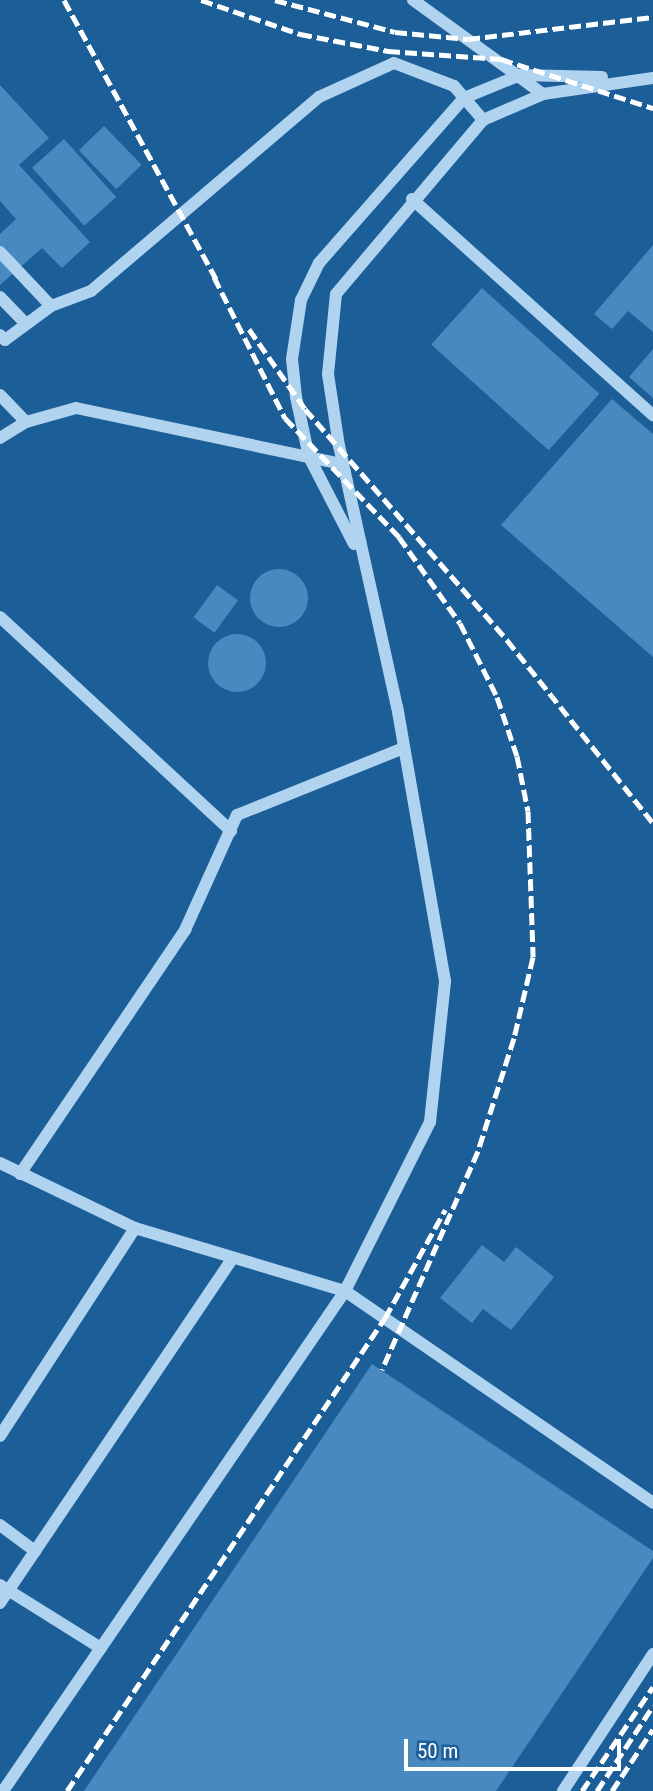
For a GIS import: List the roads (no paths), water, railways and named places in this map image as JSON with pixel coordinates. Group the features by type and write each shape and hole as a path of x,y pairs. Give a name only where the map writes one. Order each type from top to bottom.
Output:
{"lane":[{"path":"413,0 543,94"},
{"path":"0,335 5,340 51,306 91,291 320,97 394,63 454,86 483,120"},
{"path":"363,560 309,457 292,359 301,300 320,263 464,98 520,75 650,78"},
{"path":"3,1791 345,1291 430,1122 441,1053 445,981 404,748 342,464 328,374 335,294 412,199 483,120 543,94 650,78"},
{"path":"412,199 653,415"},
{"path":"0,252 51,306"},
{"path":"0,297 25,323"},
{"path":"0,395 26,422"},
{"path":"1,436 26,422 76,408 342,464"},
{"path":"0,617 231,831"},
{"path":"20,1174 185,930 237,815 404,748"},
{"path":"0,1163 135,1228 345,1291 653,1503"},
{"path":"0,1436 135,1228"},
{"path":"0,1603 5,1587 35,1551 233,1258"},
{"path":"0,1525 35,1551"},
{"path":"5,1587 101,1648"},
{"path":"563,1791 653,1654"}],"railway":[{"path":"64,0 218,283"},
{"path":"201,0 300,34 388,51 501,59 653,108"},
{"path":"275,0 395,32 468,39 653,17"},
{"path":"214,277 285,418 399,537 460,623 497,697 517,756 528,811 533,957 514,1038 478,1151 382,1370"},
{"path":"249,329 305,409 507,640 653,823"},
{"path":"67,1791 385,1318 445,1210"},
{"path":"582,1791 653,1687"},
{"path":"597,1791 653,1706"},
{"path":"612,1791 653,1729"}]}
